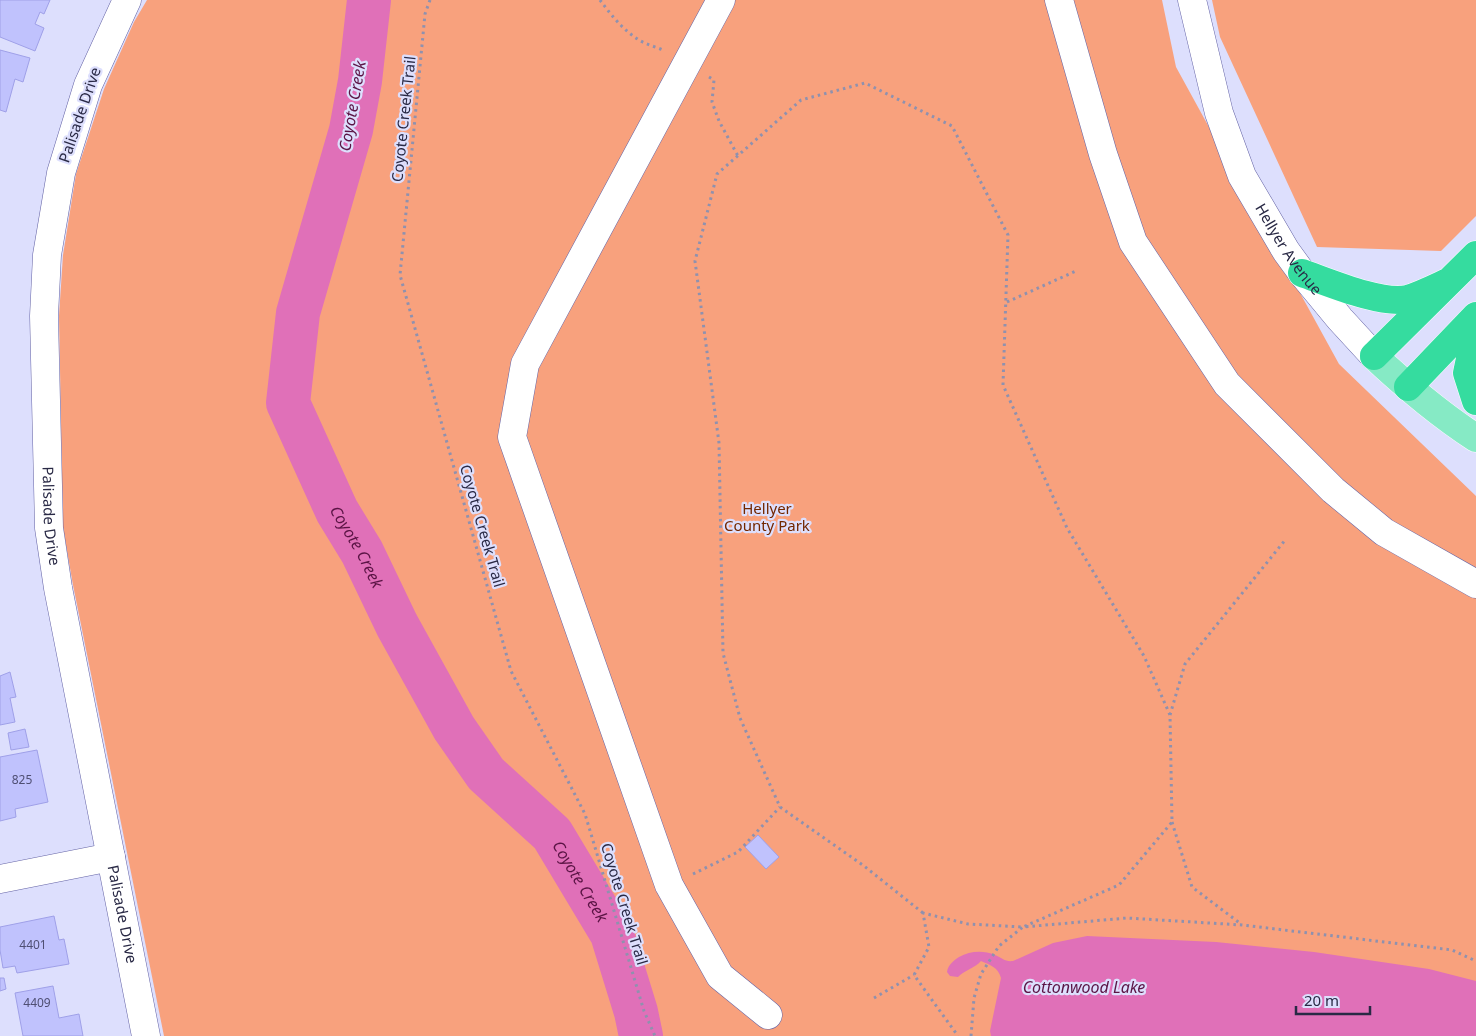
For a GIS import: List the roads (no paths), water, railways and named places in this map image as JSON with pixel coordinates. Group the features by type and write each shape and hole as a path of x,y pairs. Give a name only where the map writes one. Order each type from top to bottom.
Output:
{"highway":[{"path":"1374,356 1476,255"},
{"path":"1302,273 1353,292 1383,298 1407,299 1448,282"},
{"path":"1408,387 1476,316"},
{"path":"1476,330 1467,373 1476,401"}],"main road":[{"name":"Hellyer Avenue","path":"1374,356 1408,387 1452,422 1476,438"}],"street":[{"name":"Palisade Drive","path":"127,0 122,7 88,85 61,172 47,255 44,316 49,528 58,588 146,1036"},
{"path":"721,0 525,364 512,437 669,885 720,976 768,1015"},
{"path":"1059,0 1103,154 1133,242 1227,384 1333,490 1384,532 1476,584"},
{"name":"Hellyer Avenue","path":"1192,0 1219,113 1242,176 1286,251 1302,273 1374,356"},
{"path":"0,879 111,857"}],"water":[{"name":"Cottonwood Lake","path":"1087,936 1216,942 1314,952 1429,969 1476,981 1476,1036 991,1036 990,1031 1001,978 998,971 981,961 958,977 950,976 947,972 948,967 953,962 968,953 986,952 1013,961 1053,943"}],"waterway":[{"name":"Coyote Creek","path":"369,0 360,81 351,130 298,313 288,403 337,511 362,552 397,625 454,728 486,774 552,834 612,934 636,1012 641,1036"}],"park label":[{"name":"Hellyer County Park","path":"767,518"}]}
